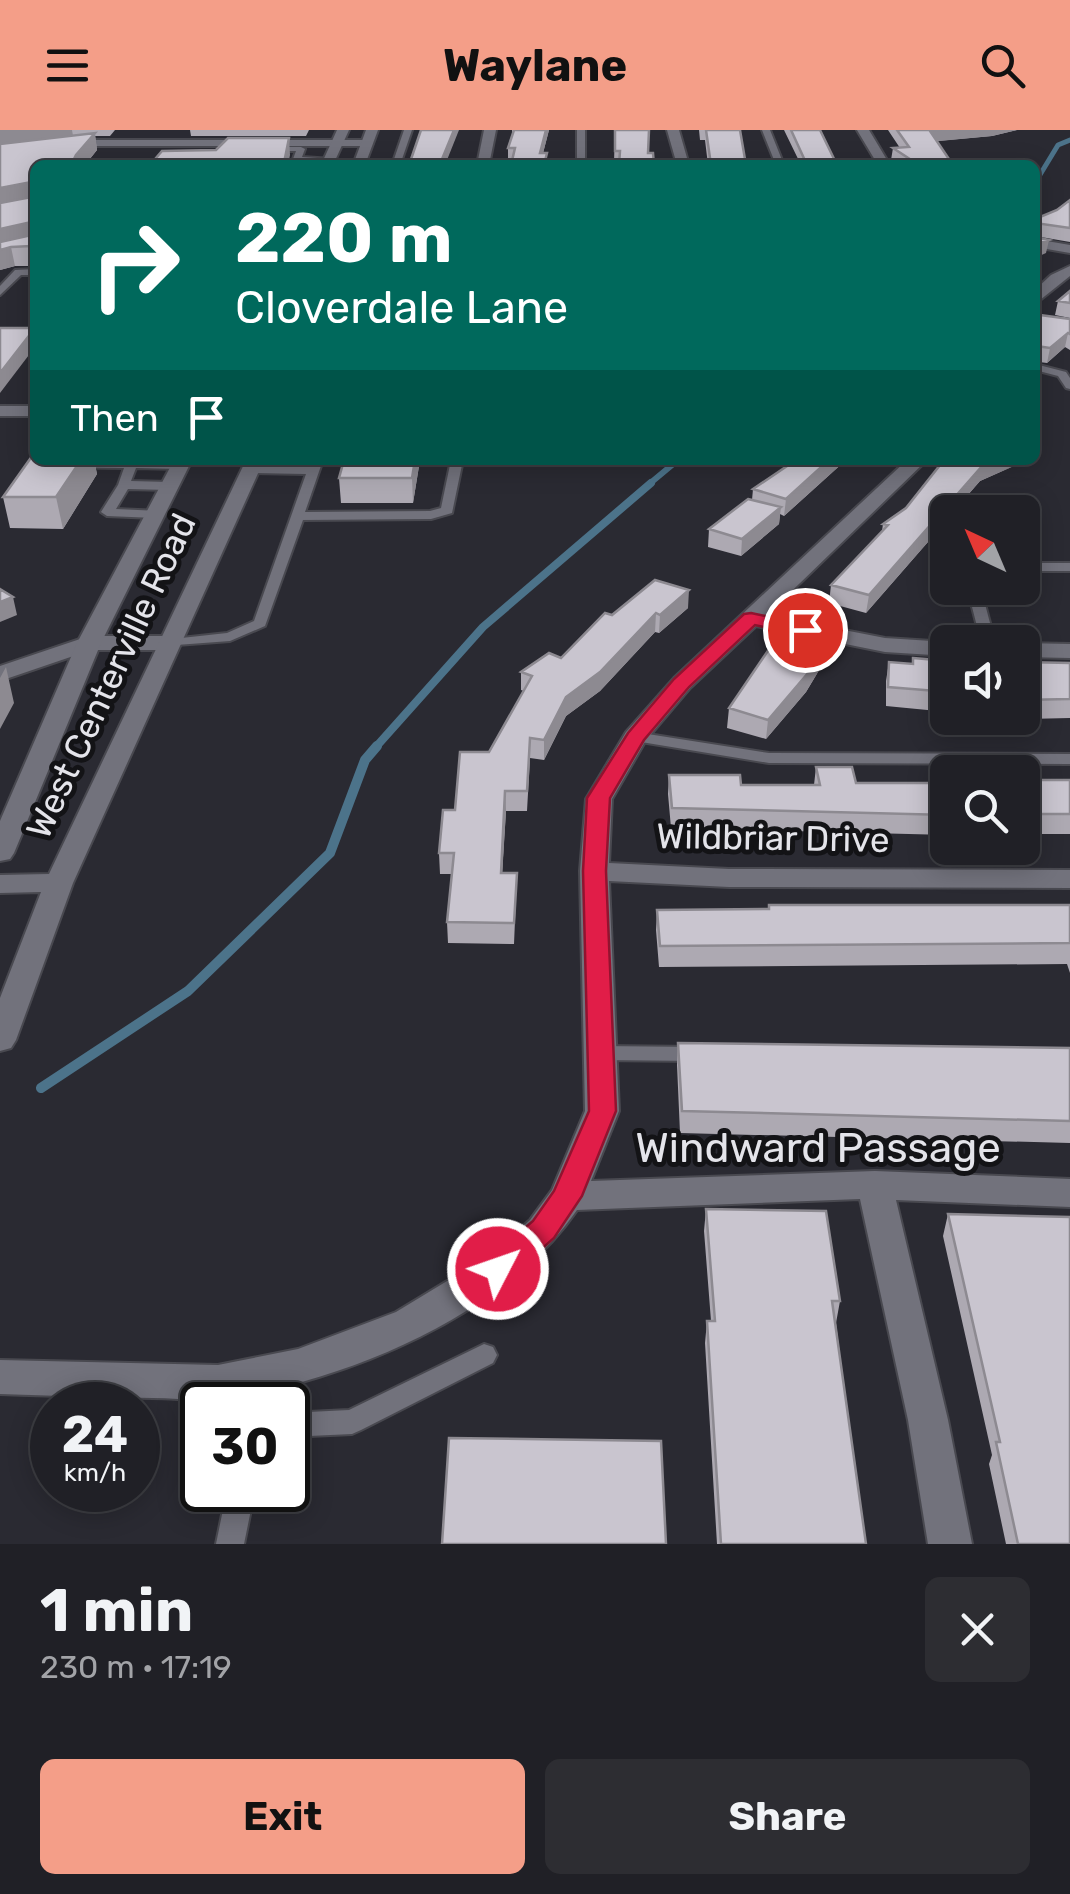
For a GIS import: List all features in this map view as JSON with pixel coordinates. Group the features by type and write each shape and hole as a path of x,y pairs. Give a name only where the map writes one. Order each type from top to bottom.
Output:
{"street":[{"path":"134,156 155,130"},
{"path":"484,160 490,130"},
{"path":"673,130 682,160"},
{"path":"863,130 881,160"},
{"path":"329,160 340,136"},
{"path":"0,153 73,143 134,156 370,136 361,160"},
{"path":"1040,245 1070,249"},
{"path":"1040,294 1070,270"},
{"path":"0,411 30,411"},
{"name":"West Centerville Road","path":"0,853 89,643 180,465"},
{"name":"West Centerville Road","path":"0,1040 59,883 253,465"},
{"path":"273,1382 410,1324 498,1269 543,1230 567,1196 602,1111 594,871 598,798 635,737 682,683 913,465"},
{"path":"751,618 885,645 930,647"},
{"path":"0,674 89,643 168,642"},
{"path":"1040,651 1070,652"},
{"name":"Wildbriar Drive","path":"594,871 730,878 1070,879"},
{"path":"0,884 59,883"},
{"path":"875,1185 928,1420 950,1544"},
{"name":"Windward Passage","path":"567,1196 875,1185 1070,1193"},
{"path":"0,1376 218,1382"}],"lane":[{"path":"398,160 408,130"},
{"path":"580,160 581,130"},
{"path":"766,130 778,160"},
{"path":"227,146 300,149 297,159 307,160"},
{"path":"134,156 166,160"},
{"path":"0,292 18,272 30,272"},
{"path":"1040,367 1062,374 1070,386"},
{"path":"132,465 108,512 156,514"},
{"path":"168,642 230,638 260,623 315,465 253,465"},
{"path":"297,516 431,515 447,510 456,465"},
{"path":"124,485 169,486"},
{"path":"1040,567 1070,567"},
{"path":"635,737 769,758 1070,760"},
{"path":"598,1053 716,1054"},
{"path":"310,1424 352,1422 484,1355"},
{"path":"230,1544 237,1512"}],"building":[{"path":"421,130 454,130 442,160 411,160"},
{"path":"514,130 546,130 540,153 547,153 545,160 512,160 515,148 508,148"},
{"path":"615,130 649,130 648,153 653,153 654,160 619,160 620,151 615,151"},
{"path":"706,130 740,130 745,160 710,160"},
{"path":"791,130 820,130 835,160 805,160"},
{"path":"897,130 941,130 930,131 950,160 911,160 893,148 909,147"},
{"path":"95,133 74,160 30,160 30,182 0,188 0,144"},
{"path":"228,138 289,138 284,160 154,160 162,151 216,150"},
{"path":"30,197 30,222 0,229 0,203"},
{"path":"1070,200 1070,228 1040,224 1040,217"},
{"path":"30,235 30,246 0,250 0,242"},
{"path":"1070,291 1070,303 1058,301"},
{"path":"1040,315 1070,319 1070,334 1050,348 1040,347"},
{"path":"0,328 30,328 30,334 0,373"},
{"path":"30,459 30,465 78,465 56,497 3,497"},
{"path":"343,465 414,465 412,478 339,478"},
{"path":"789,465 823,465 786,499 753,489"},
{"path":"940,465 983,465 957,495 930,495 930,525 869,595 831,585 888,525 883,524 906,508"},
{"path":"748,499 781,507 742,539 709,529"},
{"path":"655,580 689,590 660,615 656,613 600,672 566,697 544,740 530,738 527,791 505,791 501,873 517,873 514,923 447,922 454,853 439,853 443,810 455,810 460,752 489,752 532,676 521,672 549,653 561,658 605,613 612,615"},
{"path":"0,589 13,597 0,602"},
{"path":"780,633 826,643 808,673 768,720 729,708"},
{"path":"913,658 930,659 930,690 888,687 889,662 913,664"},
{"path":"1040,662 1070,663 1070,699 1040,700"},
{"path":"816,767 852,767 856,783 930,783 930,815 672,808 669,775 740,775 741,785 820,785"},
{"path":"1040,780 1070,780 1070,814 1040,814"},
{"path":"769,905 1070,905 1070,943 660,946 657,910 769,909"},
{"path":"678,1043 1070,1048 1070,1121 682,1111"},
{"path":"706,1209 826,1211 840,1301 832,1301 866,1544 721,1544 707,1321 715,1321"},
{"path":"948,1214 1070,1217 1070,1544 1018,1544 996,1442 1000,1442"},
{"path":"449,1438 661,1441 666,1544 442,1544"}],"waterway":[{"path":"1040,175 1058,145 1070,140"},
{"path":"648,485 672,465"},
{"path":"375,748 483,627 651,483"},
{"path":"41,1088 188,991 330,853 365,760 377,746"}],"route":[{"path":"498,1269 543,1230 567,1196 602,1111 594,871 598,798 635,737 682,683 751,618 805,630"}]}
